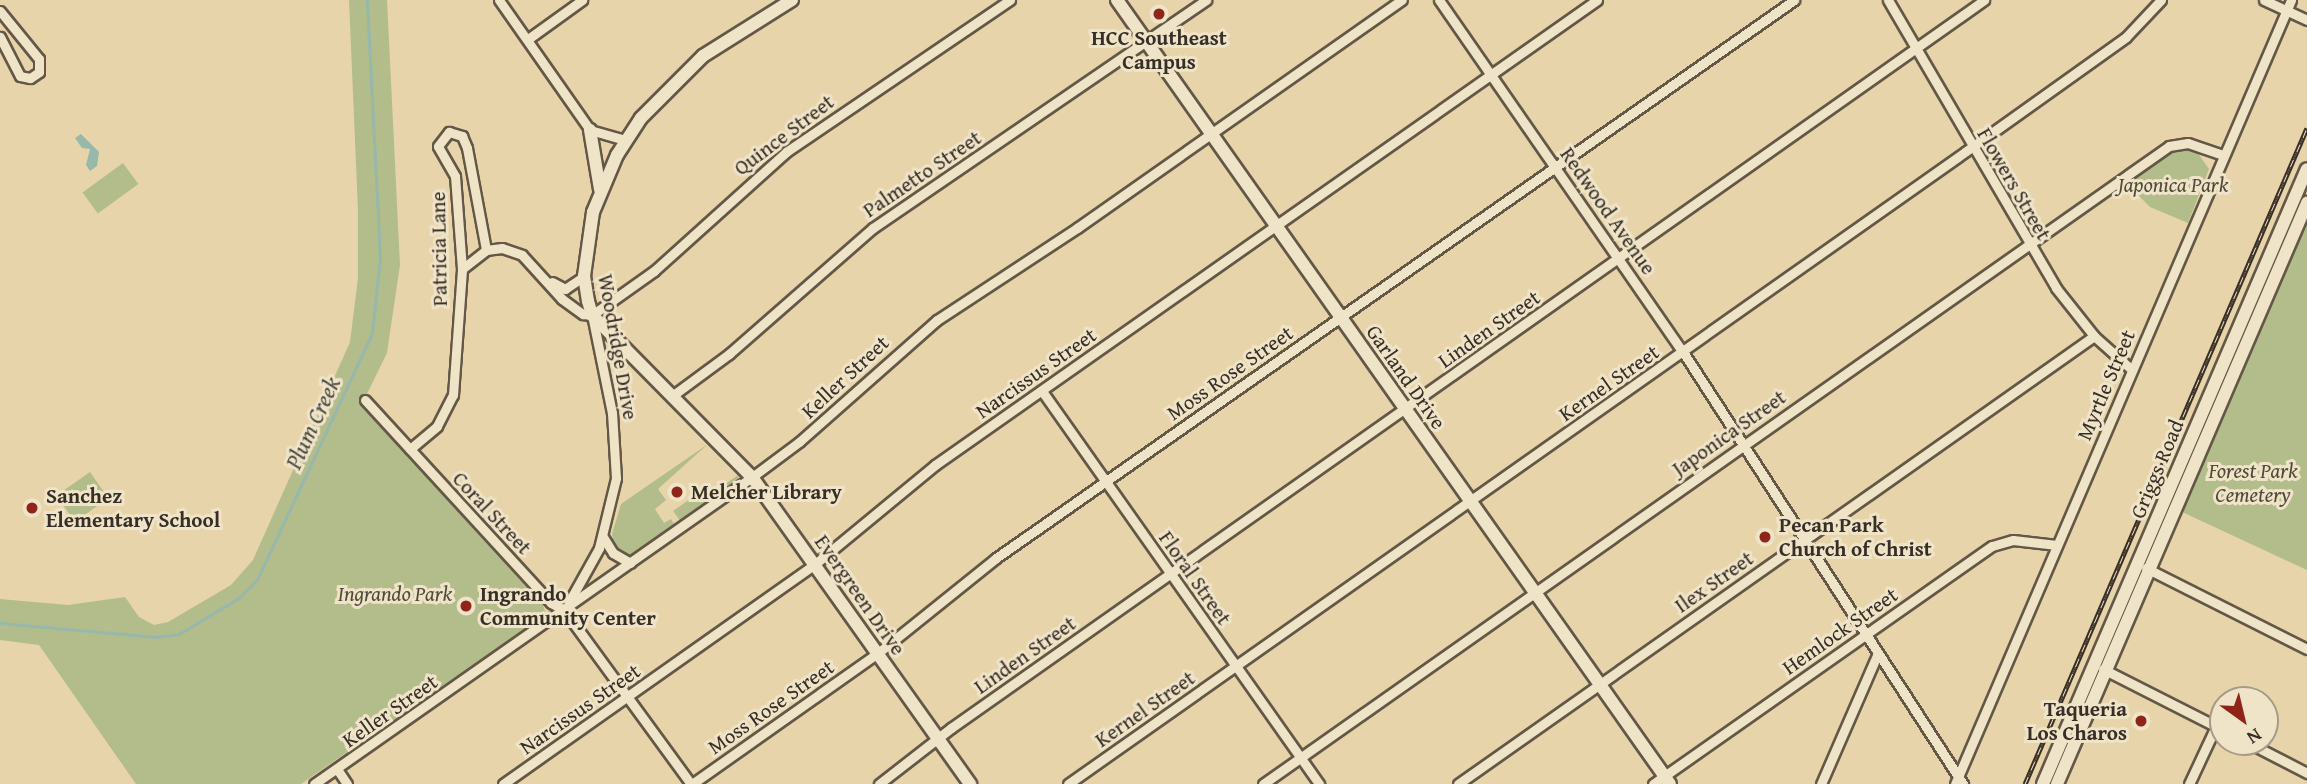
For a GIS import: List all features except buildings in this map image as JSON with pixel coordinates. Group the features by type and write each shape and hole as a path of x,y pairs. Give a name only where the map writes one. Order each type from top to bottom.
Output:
{"main road":[{"name":"Woodridge Drive","path":"592,315 583,276 600,189 626,140 680,74 792,0"},
{"name":"Garland Drive","path":"1117,0 1535,592 1663,782"},
{"path":"590,130 600,189"},
{"name":"Griggs Road","path":"2043,784 2063,754 2100,668 2211,408 2307,169"},
{"name":"Griggs Road","path":"2211,408 2307,203"},
{"name":"Evergreen Drive","path":"592,315 752,477 970,784"},
{"name":"Griggs Road","path":"2057,784 2063,754"}],"street":[{"path":"499,0 590,130 626,140"},
{"path":"528,39 582,0"},
{"name":"Quince Street","path":"592,315 654,271 786,152 1010,0"},
{"name":"Palmetto Street","path":"672,397 729,354 873,228 1206,0"},
{"name":"Keller Street","path":"314,784 799,442 937,320 1211,135 1402,0"},
{"name":"Redwood Avenue","path":"1439,0 1683,352 1741,446 1804,540"},
{"name":"Narcissus Street","path":"503,784 815,564 935,465 1597,0"},
{"name":"Moss Rose Street","path":"692,784 878,653 996,558 1794,0"},
{"name":"Flowers Street","path":"1888,0 2029,245 2094,336 2132,369"},
{"name":"Linden Street","path":"879,784 1171,574 1984,0"},
{"name":"Kernel Street","path":"1068,784 2126,37 2161,0"},
{"path":"2264,0 2307,20"},
{"name":"Myrtle Street","path":"1958,782 2291,0"},
{"path":"0,11 39,59 40,72 30,78 20,76 0,37"},
{"name":"Patricia Lane","path":"410,449 437,425 453,395 462,269 455,176 438,146 449,132 462,136 467,148 486,250"},
{"name":"Japonica Street","path":"1263,784 2169,146 2188,143 2223,155"},
{"path":"462,269 486,250 502,248 522,255 550,281 562,299 592,315"},
{"path":"550,281 565,289 583,276"},
{"name":"Woodridge Drive","path":"564,610 583,581 611,513 616,444 592,315"},
{"name":"Ilex Street","path":"1458,784 2094,336"},
{"name":"Floral Street","path":"1042,391 1319,784"},
{"name":"Coral Street","path":"365,400 551,603 564,610 692,784"},
{"path":"603,537 613,554 630,563"},
{"path":"1804,540 1958,782"},
{"name":"Hemlock Street","path":"1663,782 1866,634 2001,542 2057,545"},
{"path":"2143,567 2307,649"},
{"path":"1821,784 1878,653"},
{"path":"2100,668 2209,723"},
{"path":"2189,784 2209,747"},
{"path":"2274,756 2307,773"},
{"path":"337,769 347,784"}],"green space":[{"name":"Ingrando Park","path":"349,0 387,0 400,265 387,353 361,406 543,605 546,614 301,784 136,784 39,645 0,640 0,599 68,605 125,597 139,617 154,625 168,622 231,585 253,560 350,342 358,278 358,211"},
{"name":"Japonica Park","path":"2180,148 2197,152 2209,169 2188,223 2150,207 2126,183"},
{"path":"123,163 138,184 98,213 83,192"},
{"name":"Forest Park Cemetery","path":"2307,220 2307,570 2180,511"},
{"path":"708,444 658,489 666,500 655,509 664,523 671,519 675,526 629,557 615,550 612,534 621,504"},
{"path":"90,472 108,498 75,522 56,496"},
{"path":"738,475 739,481 681,522 673,511 696,495 700,502"}],"shaded area":[{"path":"81,134 99,152 97,166 90,171 86,165 90,149 82,148 75,138"}],"waterway":[{"name":"Plum Creek","path":"0,623 156,637 179,634 239,598 257,580 372,333 380,258 367,0"}],"railway":[{"path":"2025,784 2307,128"}],"place":[{"name":"HCC Southeast Campus","path":"1159,14"},
{"name":"Melcher Library","path":"677,492"},
{"name":"Sanchez Elementary School","path":"32,508"},
{"name":"Pecan Park Church of Christ","path":"1765,537"},
{"name":"Ingrando Community Center","path":"466,606"},
{"name":"Taqueria Los Charos","path":"2141,721"}]}
